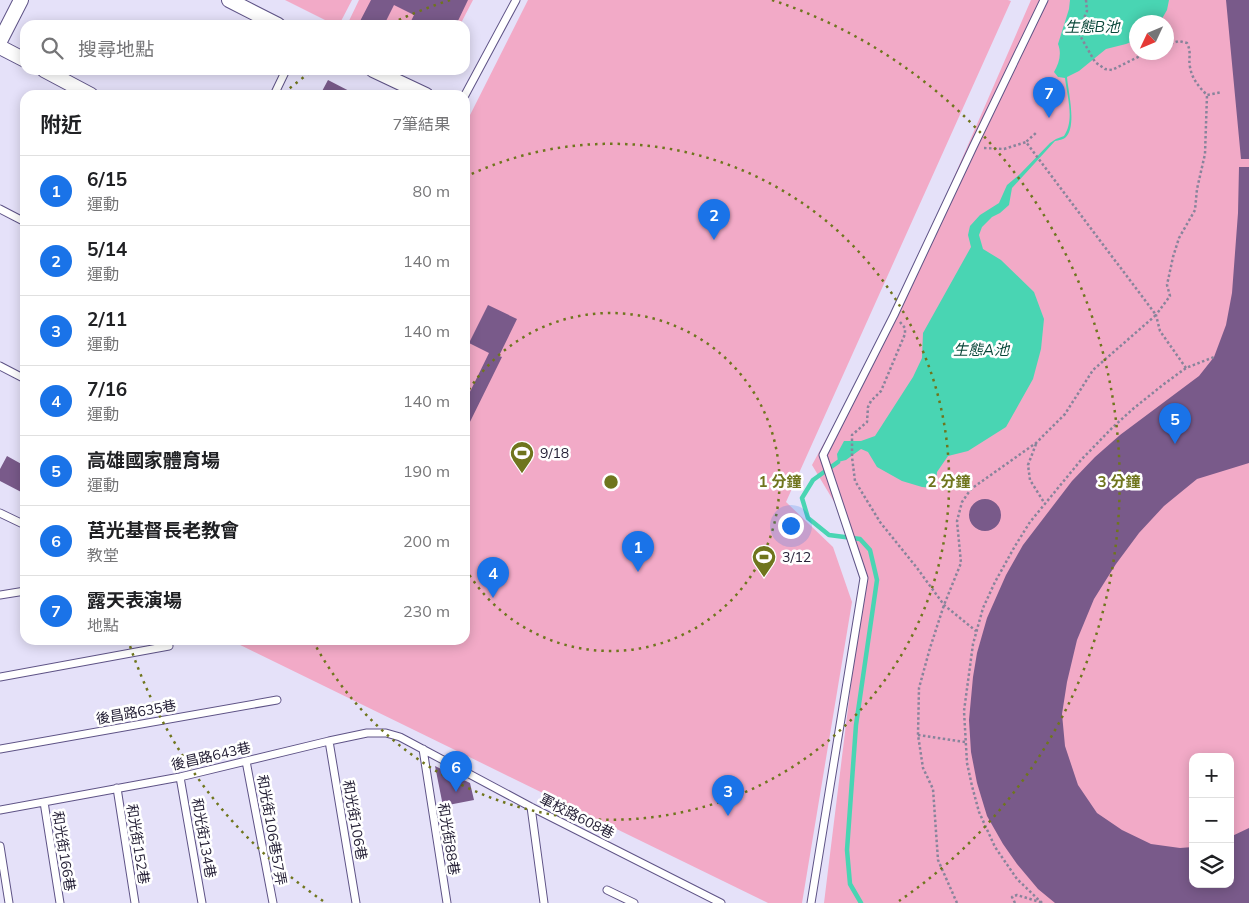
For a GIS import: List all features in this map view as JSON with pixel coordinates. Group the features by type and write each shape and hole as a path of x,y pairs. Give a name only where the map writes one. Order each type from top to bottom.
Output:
{"street":[{"path":"0,41 21,0"},
{"path":"229,0 268,20"},
{"path":"0,47 20,57"},
{"path":"53,75 82,90"},
{"path":"383,75 415,90"}],"lane":[{"path":"468,90 516,0"},
{"path":"811,903 864,578 823,454 894,315 1044,0"},
{"path":"276,90 284,75"},
{"path":"0,209 20,219"},
{"path":"0,366 20,376"},
{"path":"0,513 20,523"},
{"path":"0,595 20,592"},
{"path":"0,677 169,646"},
{"name":"後昌路635巷","path":"0,749 277,700"},
{"name":"後昌路643巷","path":"0,810 180,776 367,733 386,733 400,737 423,749"},
{"name":"和光街106巷","path":"329,741 356,903"},
{"name":"軍校路608巷","path":"423,749 530,807 721,903"},
{"name":"和光街88巷","path":"423,749 446,903"},
{"name":"和光街106巷57弄","path":"246,761 273,903"},
{"name":"和光街134巷","path":"180,776 202,903"},
{"name":"和光街152巷","path":"117,788 135,903"},
{"name":"和光街166巷","path":"44,802 60,903"},
{"path":"530,807 544,903"},
{"path":"0,846 10,903"},
{"path":"608,890 634,903"}],"path":[{"path":"1086,0 1087,11 1078,32 1096,62 1105,69 1112,70 1132,60"},
{"path":"957,903 938,860 933,789 923,768 918,735 919,688 944,605 960,563 957,521 962,502 971,489 1036,443 1065,414 1093,370 1156,314 1170,296 1167,285 1173,257 1180,238 1195,210 1196,189 1205,154 1207,95 1196,84 1190,68 1190,50 1187,43 1179,41 1174,43"},
{"path":"1207,95 1222,92"},
{"path":"973,147 1004,149 1026,142 1037,132"},
{"path":"1026,142 1156,314 1160,331 1186,368"},
{"path":"894,315 905,328 906,334 881,391 868,407 867,422 852,435 854,480 880,522 944,605 977,631"},
{"path":"1042,903 1017,879 995,847 979,812 965,742 964,711 972,644 995,582 1015,546 1030,522 1075,468 1113,427 1134,408 1186,368 1214,357"},
{"path":"1036,443 1028,465 1030,480 1045,504"},
{"path":"918,735 965,742"},
{"path":"1015,903 1012,897 1017,895 1042,903"}],"shaded area":[{"path":"285,0 352,0 342,20 325,20"},
{"path":"359,0 473,0 463,20 349,20"},
{"path":"528,0 1011,1 786,502 833,547 852,602 802,903 768,903 240,645 470,645 470,115"},
{"path":"1031,0 1249,0 1249,903 824,903 864,578 842,515 812,465 894,315"}],"water":[{"name":"生態A池","path":"1070,0 1169,0 1164,15 1129,15 1129,43 1106,49 1079,71 1067,77 1071,117 1069,132 1065,138 1055,141 1012,188 1009,205 982,227 979,235 983,249 1001,260 1034,292 1044,319 1041,349 1033,379 1006,427 968,451 948,456 937,472 936,484 933,488 902,481 877,467 868,452 861,449 846,460 838,462 837,454 844,441 861,441 875,436 913,377 922,358 923,333 971,247 968,235 970,226 980,215 999,203 1007,185 1050,143 1064,136 1070,115 1065,78 1058,77 1054,72 1060,51 1058,44"}],"building":[{"path":"371,0 468,0 458,20 412,20 414,15 394,5 386,20 361,20"},
{"path":"1226,0 1249,0 1249,159 1241,159"},
{"path":"328,80 347,90 323,90"},
{"path":"1239,167 1249,167 1249,463 1197,479 1164,506 1139,533 1116,564 1094,599 1077,640 1062,714 1065,746 1078,785 1097,813 1122,830 1151,844 1189,847 1189,888 1234,888 1234,835 1249,828 1249,903 1055,903 1038,889 1017,864 987,816 977,783 971,752 969,720 977,653 987,618 1006,575 1023,545 1072,481 1120,435 1199,376 1214,357 1226,325 1232,293 1238,213"},
{"path":"488,305 517,319 499,356 502,357 470,422 470,392 489,353 470,344"},
{"path":"7,456 20,463 20,491 0,481 0,469"},
{"path":"985,499 997,503 1001,515 997,527 985,531 973,527 969,515 973,503"},
{"path":"435,766 470,783 474,800 443,806"}],"waterway":[{"path":"838,462 813,480 802,498 808,518 829,535 860,539 870,550 877,580 856,725 847,850 850,884 861,903"}],"place":[{"name":"露天表演場","path":"1049,118"},
{"name":"5/14","path":"714,240"},
{"name":"高雄國家體育場","path":"1175,444"},
{"name":"9/18","path":"522,474"},
{"name":"6/15","path":"638,572"},
{"name":"3/12","path":"764,578"},
{"name":"7/16","path":"493,598"},
{"name":"莒光基督長老教會","path":"456,792"},
{"name":"2/11","path":"728,816"}],"water label":[{"name":"生態B池","path":"1092,26"}]}
